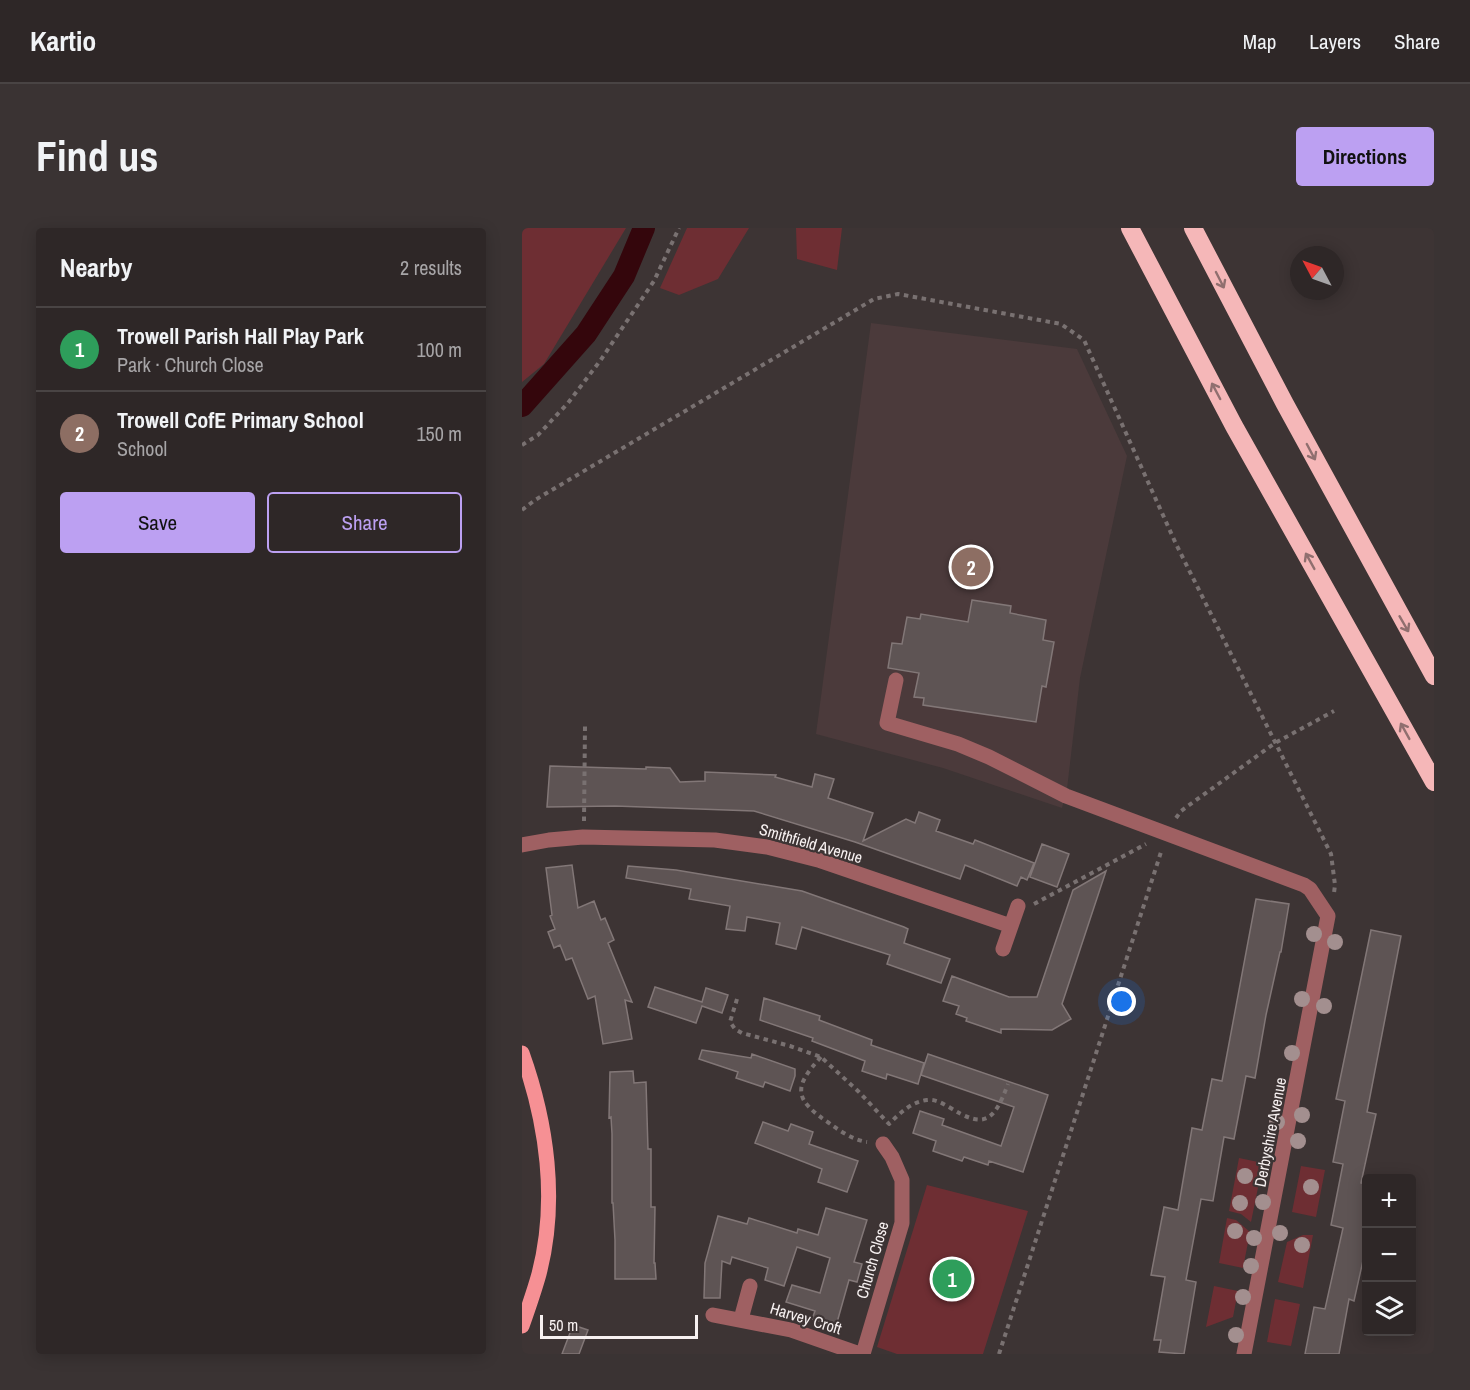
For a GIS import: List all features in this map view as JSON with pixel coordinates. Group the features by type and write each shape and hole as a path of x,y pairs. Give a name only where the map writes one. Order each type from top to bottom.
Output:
{"highway":[{"path":"1130,228 1234,426 1434,782"},
{"path":"1193,228 1290,415 1434,676"}],"main road":[{"path":"522,1053 542,1117 548,1193 544,1246 539,1272 522,1326"}],"street":[{"path":"896,680 887,723 958,744 1066,796 1304,885 1310,889 1328,916"},
{"name":"Smithfield Avenue","path":"522,845 583,837 715,840 767,847 818,860 1011,926"},
{"path":"1002,949 1018,906"},
{"name":"Derbyshire Avenue","path":"1244,1354 1328,916"},
{"name":"Church Close","path":"861,1354 902,1223 902,1180 892,1157 883,1144"},
{"path":"741,1319 750,1286"},
{"name":"Harvey Croft","path":"713,1315 791,1330 861,1354"}],"path":[{"path":"522,445 538,435 568,404 600,361 654,281 679,228"},
{"path":"522,510 555,488 874,299 898,294 1060,324 1084,340 1176,544 1331,854 1335,885 1333,907 1328,916"},
{"path":"1018,906 1028,907 1150,842 1163,832 1181,811 1275,743 1334,711"},
{"path":"583,837 585,726"},
{"path":"999,1354 1163,832"},
{"path":"736,999 730,1022 735,1029 821,1057 889,1124 912,1104 929,1100 940,1102 974,1120 982,1121 991,1116 999,1107 1008,1084"},
{"path":"821,1057 805,1075 802,1084 803,1100 814,1113 843,1133 863,1142 883,1144"}],"shaded area":[{"path":"522,228 626,228 544,364 522,382"},
{"path":"687,228 749,228 718,279 679,295 660,288"},
{"path":"796,228 842,228 837,270 797,259"},
{"path":"871,323 1077,349 1127,456 1080,678 1067,789 1062,808 943,768 816,734"},
{"path":"1239,1158 1263,1163 1251,1222 1241,1214 1229,1211"},
{"path":"1301,1166 1325,1170 1316,1217 1292,1212"},
{"path":"927,1185 1028,1211 983,1354 897,1354 877,1347"},
{"path":"1227,1218 1236,1220 1250,1232 1243,1268 1219,1263"},
{"path":"1303,1235 1313,1235 1303,1288 1278,1282 1287,1242"},
{"path":"1214,1286 1238,1291 1233,1317 1206,1327"},
{"path":"1275,1299 1300,1304 1291,1346 1267,1342"}],"building":[{"path":"972,600 1011,606 1010,613 1046,620 1043,640 1054,642 1046,687 1042,686 1036,722 923,705 924,698 914,697 919,673 888,668 892,643 902,644 907,617 920,619 921,614 968,622"},
{"path":"550,766 670,768 680,782 705,781 705,772 776,775 775,777 812,787 815,774 834,779 828,798 873,813 863,841 906,819 915,823 919,812 940,820 936,831 973,844 975,840 1034,863 1027,880 1021,877 1017,886 965,865 960,879 855,842 754,811 615,806 547,807"},
{"path":"1042,844 1069,854 1057,887 1030,877"},
{"path":"572,865 578,908 594,901 601,920 605,918 614,940 608,943 632,1002 625,1000 632,1039 603,1044 595,996 588,999 572,958 566,960 560,945 554,948 548,932 555,929 550,916 552,915 546,868"},
{"path":"628,866 676,870 802,891 904,927 908,929 904,943 950,959 941,983 887,964 890,955 802,927 796,949 776,944 780,923 747,917 745,931 726,929 730,906 689,899 691,889 626,878"},
{"path":"1106,871 1062,1004 1071,1019 1052,1030 1001,1029 1001,1033 966,1021 967,1018 956,1014 959,1006 943,1001 952,976 1009,997 1037,997 1073,890"},
{"path":"1256,899 1289,904 1255,1078 1246,1076 1234,1139 1224,1137 1213,1201 1201,1199 1186,1280 1196,1282 1184,1354 1159,1352 1161,1340 1154,1340 1165,1277 1151,1275 1164,1207 1178,1210 1192,1128 1202,1130 1212,1079 1222,1081"},
{"path":"1371,930 1401,936 1367,1112 1376,1114 1362,1174 1362,1265 1354,1301 1349,1299 1339,1354 1305,1354 1314,1307 1325,1309 1343,1228 1331,1225 1343,1164 1333,1162 1345,1101 1336,1099"},
{"path":"655,987 702,1002 706,988 728,995 722,1013 702,1006 696,1023 648,1007"},
{"path":"764,998 820,1016 819,1020 872,1040 871,1045 924,1063 918,1084 887,1074 886,1079 862,1071 865,1061 812,1041 813,1038 760,1020"},
{"path":"702,1050 751,1058 752,1054 795,1069 790,1091 765,1082 763,1087 736,1078 738,1072 699,1059"},
{"path":"928,1054 1048,1095 1023,1172 989,1161 988,1165 964,1157 962,1161 933,1151 936,1141 913,1133 920,1111 944,1119 942,1125 1001,1146 1014,1107 921,1075"},
{"path":"633,1071 634,1083 646,1082 648,1149 651,1149 651,1207 655,1207 656,1279 615,1279 612,1134 611,1117 609,1118 610,1072"},
{"path":"763,1122 788,1131 791,1124 813,1132 809,1144 858,1161 847,1192 818,1182 822,1169 755,1143"},
{"path":"826,1208 867,1220 854,1262 862,1264 857,1282 849,1280 836,1326 812,1319 815,1311 786,1302 792,1285 820,1293 830,1258 797,1247 784,1286 765,1280 768,1268 732,1257 730,1264 722,1261 720,1298 704,1298 705,1263 718,1216 747,1224 749,1218 797,1233 798,1229 818,1235"},
{"path":"573,1325 588,1330 579,1354 562,1354"}],"waterway":[{"path":"522,406 586,334 624,276 644,228"}],"place":[{"name":"Trowell CofE Primary School","path":"971,567"},
{"name":"Trowell Parish Hall Play Park","path":"952,1279"}]}
